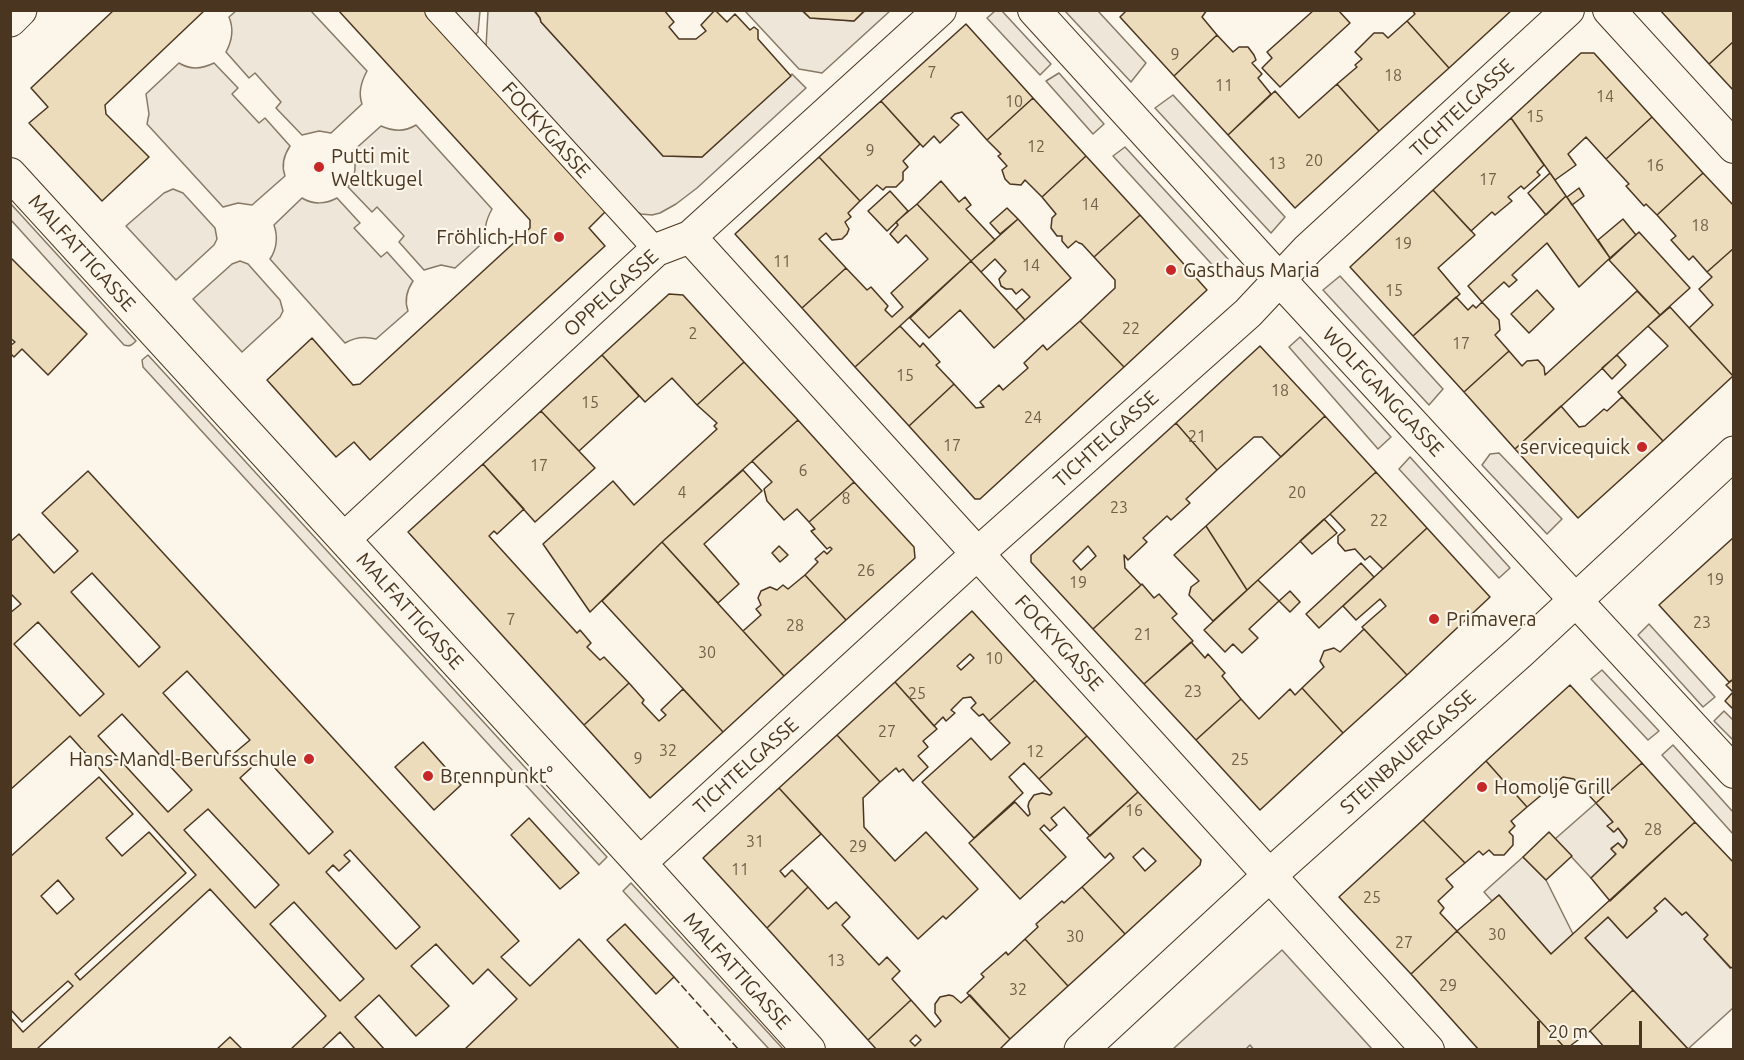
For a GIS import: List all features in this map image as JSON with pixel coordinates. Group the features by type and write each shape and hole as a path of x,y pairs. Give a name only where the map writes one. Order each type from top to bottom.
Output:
{"street":[{"path":"10,20 20,10"},
{"name":"FOCKYGASSE","path":"437,10 656,250"},
{"name":"OPPELGASSE","path":"344,538 656,250 690,237 940,10"},
{"name":"WOLFGANGGASSE","path":"1034,10 1734,772"},
{"name":"TICHTELGASSE","path":"640,863 977,554 1248,313 1308,249 1568,10"},
{"path":"1609,10 1734,147"},
{"name":"MALFATTIGASSE","path":"10,174 808,1050"},
{"name":"FOCKYGASSE","path":"690,237 1428,1050"},
{"name":"STEINBAUERGASSE","path":"1081,1050 1270,875 1521,651 1734,453"}],"shaded area":[{"path":"237,10 311,11 367,71 361,88 362,104 331,133 319,131 302,135 276,108 281,102 255,73 249,78 226,52 232,35 229,17"},
{"path":"452,11 480,11 478,32 475,35"},
{"path":"488,11 534,11 541,22 663,156 702,157 792,74 806,88 697,188 660,213 641,214 635,211 486,47"},
{"path":"745,11 802,11 810,18 854,21 865,11 890,11 822,73 799,69"},
{"path":"995,11 1002,11 1051,64 1040,75 987,18"},
{"path":"1065,11 1098,11 1146,63 1131,82"},
{"path":"179,63 196,68 214,63 238,88 232,94 259,123 265,118 290,146 284,160 285,176 252,205 238,203 223,207 147,124 149,114 146,94"},
{"path":"1059,73 1104,124 1093,134 1046,81"},
{"path":"1173,95 1285,217 1271,233 1155,108"},
{"path":"416,125 492,209 486,224 487,239 455,268 441,265 424,270 399,242 404,236 377,207 372,212 348,187 355,170 352,152 381,126 398,130"},
{"path":"1125,147 1228,259 1217,270 1113,156"},
{"path":"173,189 183,193 215,228 217,239 214,245 176,280 126,226 164,193"},
{"path":"302,198 320,203 337,198 360,223 354,228 381,257 387,252 413,281 407,295 408,311 376,339 360,338 345,343 270,259 276,242 274,225"},
{"path":"11,204 136,341 133,344 124,345 11,220"},
{"path":"240,261 248,264 280,300 283,311 280,317 242,352 193,299 232,264"},
{"path":"1340,276 1443,389 1429,405 1323,290"},
{"path":"1300,337 1391,437 1378,449 1289,347"},
{"path":"148,355 607,857 599,865 143,367 142,360"},
{"path":"1499,453 1562,519 1547,534 1482,465 1490,454"},
{"path":"1410,457 1510,568 1499,578 1399,469"},
{"path":"1649,624 1715,697 1703,707 1638,635"},
{"path":"1602,670 1659,731 1648,740 1591,679"},
{"path":"1724,711 1733,720 1733,740 1714,721"},
{"path":"1673,745 1733,812 1733,834 1662,755"},
{"path":"1596,803 1613,822 1608,826 1613,832 1618,828 1627,840 1623,848 1618,843 1611,848 1616,854 1591,878 1555,839"},
{"path":"1523,857 1546,880 1573,934 1551,954 1499,895 1492,901 1484,892"},
{"path":"631,883 783,1049 769,1049 623,891"},
{"path":"1665,898 1682,915 1686,912 1708,935 1704,939 1730,968 1733,966 1733,1008 1688,1049 1585,938 1608,917 1627,938 1657,911 1654,908"},
{"path":"1282,950 1372,1049 1254,1050 1250,1045 1246,1049 1173,1049"}],"building":[{"path":"114,10 205,10 105,105 106,114 149,157 102,201 29,123 48,107 31,88"},
{"name":"Fröhlich-Hof","path":"338,10 424,10 606,211 589,228 605,246 370,460 354,442 336,457 267,380 312,338 353,385 360,384 530,228 530,220"},
{"path":"534,10 664,10 674,22 669,27 679,39 696,39 706,31 701,25 715,10 727,22 735,14 750,30 754,27 758,30 758,39 791,76 702,157 663,156 541,22"},
{"path":"802,10 865,10 854,21 810,18"},
{"path":"1127,10 1207,10 1202,17 1217,35 1174,76 1120,17"},
{"path":"1314,10 1338,10 1350,23 1280,87 1262,68 1272,58 1267,52"},
{"path":"1412,10 1512,10 1449,68 1407,21 1415,14"},
{"path":"1660,10 1734,10 1734,41 1709,64"},
{"path":"1407,21 1449,68 1379,131 1337,84 1357,67 1355,65 1362,59 1355,52 1374,33 1383,33 1388,38"},
{"path":"966,24 1033,98 987,140 962,112 951,118 959,125 940,143 934,136 923,147 881,101"},
{"path":"1217,35 1233,52 1239,47 1248,47 1256,60 1252,63 1262,74 1258,78 1271,94 1228,135 1174,76"},
{"path":"1734,41 1734,91 1709,64"},
{"path":"1581,53 1594,53 1652,117 1606,159 1586,137 1568,154 1576,165 1555,180 1511,118"},
{"path":"1337,84 1379,131 1295,208 1228,135 1275,91 1299,118"},
{"path":"1033,98 1086,156 1042,197 1025,180 1021,185 1010,184 1005,179 1002,170 1007,166 998,156 1001,154 987,140"},
{"path":"881,101 920,144 903,161 908,167 903,172 903,180 896,187 886,187 883,190 877,185 860,201 819,157"},
{"path":"1652,117 1703,173 1657,215 1646,204 1644,206 1626,186 1629,184 1606,159"},
{"path":"1511,118 1544,165 1537,172 1540,175 1524,189 1521,186 1508,197 1512,201 1495,215 1492,212 1471,231 1433,190"},
{"path":"1086,156 1140,215 1094,257 1082,244 1076,241 1068,248 1062,241 1062,236 1057,236 1051,228 1052,218 1056,214 1042,197"},
{"path":"819,157 860,201 848,213 851,217 845,222 849,229 842,239 832,240 826,233 819,239 846,268 802,308 735,234"},
{"path":"1550,173 1566,196 1546,215 1528,193"},
{"path":"1703,173 1734,206 1734,248 1707,272 1693,256 1689,260 1671,240 1676,236 1657,215"},
{"path":"941,181 959,202 965,197 971,205 966,209 995,240 971,261 917,204"},
{"path":"1579,188 1584,196 1572,205 1567,197"},
{"path":"1433,190 1475,235 1438,268 1460,294 1413,336 1350,267"},
{"path":"890,191 908,211 887,231 868,211"},
{"path":"1566,196 1610,258 1579,287 1547,243 1512,275 1517,280 1509,287 1504,282 1482,302 1468,286"},
{"path":"917,204 971,261 855,367 802,308 846,268 867,290 871,287 888,306 885,310 892,317 903,307 891,293 928,259 906,235 898,243 890,234 898,225 896,222"},
{"path":"1007,208 1018,219 1000,234 990,223"},
{"path":"1140,215 1207,290 1124,367 1080,321 1115,288 1115,280 1094,257"},
{"path":"1018,219 1071,278 1025,320 1016,310 1030,297 1022,289 1016,294 1012,289 1001,286 999,279 1006,271 995,259 981,272 971,261"},
{"path":"1623,219 1636,235 1610,258 1598,240"},
{"path":"1639,232 1690,288 1660,315 1609,260"},
{"path":"1734,248 1733,376 1689,328 1713,305 1699,289 1712,277 1707,272"},
{"path":"10,257 87,334 48,375 22,349 14,357 10,353 10,346 15,342 10,338"},
{"path":"971,261 1025,320 994,348 960,310 929,338 910,318"},
{"path":"1537,290 1554,309 1529,333 1511,314"},
{"path":"1637,291 1660,315 1515,449 1464,392 1509,351 1522,366 1527,361 1538,360 1544,367 1545,375"},
{"path":"669,294 683,295 744,362 697,405 672,378 645,402 602,355"},
{"path":"1456,297 1468,310 1473,305 1476,308 1482,302 1499,320 1500,330 1495,335 1509,351 1464,392 1413,336"},
{"path":"1670,307 1733,376 1663,441 1618,392 1668,346 1648,326"},
{"path":"1080,321 1124,367 980,499 975,499 909,426 954,384 976,408 984,407 980,402 999,385 1003,390 1028,368 1024,363 1043,345 1047,350"},
{"path":"900,326 920,347 923,343 940,362 936,365 954,384 909,426 855,367"},
{"path":"1260,346 1325,416 1281,457 1262,437 1254,437 1217,470 1176,423"},
{"path":"602,355 639,396 579,451 541,411"},
{"path":"1617,355 1626,365 1612,379 1602,368"},
{"path":"744,362 798,420 662,542 590,612 543,544 613,481 634,505 717,429 714,426 717,423 697,405"},
{"path":"1622,397 1663,441 1578,518 1515,449 1561,406 1579,427 1585,426 1604,409 1607,411"},
{"path":"541,411 595,468 535,522 483,464"},
{"path":"1325,416 1376,472 1247,590 1206,526"},
{"path":"798,420 854,482 809,522 797,509 784,520 767,501 764,489 772,482 752,461"},
{"path":"1176,423 1217,470 1186,499 1190,503 1171,520 1167,516 1143,538 1147,542 1128,560 1124,555 1125,568 1141,585 1093,629 1031,562 1031,555","holes":["1088,546 1096,556 1081,570 1073,561"]},
{"path":"483,464 524,509 497,534 494,531 489,536 577,633 580,630 591,643 587,647 600,660 604,657 629,683 584,725 408,532"},
{"path":"743,470 762,491 704,544 739,584 718,603 662,542"},
{"name":"Hans-Mandl-Berufsschule","path":"88,471 519,941 501,957 530,986 579,939 680,1050 464,1050 517,999 488,969 473,984 436,944 411,966 449,1006 416,1036 379,995 355,1017 385,1050 356,1050 340,1032 321,1050 290,1050 326,1016 210,889 38,1048 39,1050 10,1050 10,1017 23,1032 73,986 68,981 22,1022 10,1009 10,857 99,777 133,814 106,838 122,856 149,832 186,873 75,974 80,980 196,875 70,736 10,790 10,613 21,604 10,593 10,542 19,534 54,573 78,551 42,513","holes":["92,573 160,647 139,667 71,592","38,622 104,694 80,716 14,644","187,671 250,740 225,761 163,693","122,714 192,790 168,812 98,736","264,756 333,832 309,854 240,778","208,809 279,885 255,908 184,830","350,850 420,927 396,949 326,872 333,865 339,871 350,861 344,855","58,880 74,899 57,914 41,896","294,902 364,979 340,1001 270,924"]},
{"path":"1376,472 1427,528 1383,569 1370,556 1365,560 1355,549 1345,551 1338,543 1338,536 1345,530 1330,514"},
{"path":"854,482 914,547 915,558 846,620 805,575 818,562 815,559 824,551 827,554 832,549 830,547 827,549 811,531 815,529 809,522"},
{"path":"1324,519 1337,533 1312,554 1300,541"},
{"path":"1206,526 1247,590 1213,621 1189,595 1191,587 1199,581 1174,555"},
{"path":"1427,528 1490,597 1407,675 1362,627 1386,606 1380,599 1356,620 1343,606"},
{"path":"1734,537 1734,679 1729,682 1659,605"},
{"path":"662,542 784,676 723,732 602,601"},
{"path":"779,546 788,555 780,562 772,553"},
{"path":"1361,563 1374,577 1319,628 1306,614"},
{"path":"805,575 846,620 784,676 743,631 761,615 756,609 761,605 758,598 761,591 770,587 777,590 783,585 788,589"},
{"path":"1258,580 1279,601 1249,629 1258,638 1242,653 1233,644 1225,652 1204,630"},
{"path":"1142,584 1154,598 1159,594 1177,614 1172,618 1193,641 1144,684 1093,629"},
{"path":"1290,591 1300,602 1290,612 1279,601"},
{"path":"972,611 1035,680 989,721 983,714 979,716 971,708 976,703 971,697 963,698 951,710 955,713 946,721 943,717 934,726 895,682","holes":["970,654 974,658 961,670 957,666"]},
{"path":"1364,629 1407,675 1343,733 1302,688 1324,667 1320,661 1324,651 1334,648 1340,652"},
{"path":"1191,642 1205,658 1208,654 1225,673 1222,676 1241,699 1196,740 1144,684"},
{"path":"1734,679 1734,710 1725,701 1733,692 1726,685"},
{"path":"1035,680 1087,736 1039,779 1024,763 1009,777 1023,793 974,838 922,782 971,738 991,760 1010,743 989,721"},
{"path":"895,682 937,729 923,741 928,747 918,756 928,767 913,781 903,769 899,772 896,768 880,782 837,735"},
{"path":"629,683 644,700 642,703 659,721 666,715 661,710 683,689 723,732 650,798 584,725"},
{"path":"1570,685 1642,763 1596,803 1574,779 1563,777 1527,807 1486,761"},
{"path":"1302,688 1343,733 1260,810 1196,740 1241,699 1259,719 1290,689 1295,695"},
{"path":"837,735 880,782 863,798 864,827 895,861 926,832 978,889 946,919 943,916 918,939 779,788"},
{"path":"1087,736 1138,792 1090,836 1064,807 1051,818 1057,825 1050,831 1044,825 1040,829 1066,857 1020,899 969,843 1015,802 1028,816 1030,814 1029,802 1034,795 1052,793 1039,779"},
{"name":"Brennpunkt°","path":"423,742 461,785 434,810 395,767"},
{"path":"1486,761 1527,807 1511,821 1515,826 1509,832 1513,836 1513,845 1504,855 1494,855 1489,850 1483,855 1479,851 1465,863 1423,820"},
{"path":"1642,763 1695,822 1610,901 1591,878 1616,854 1611,849 1618,843 1623,848 1627,840 1618,828 1614,832 1607,826 1613,822 1596,803"},
{"path":"779,788 821,834 780,871 785,877 792,870 808,887 767,928 703,858"},
{"path":"1138,792 1201,860 1200,865 1125,934 1082,887 1114,858 1110,853 1105,858 1087,838","holes":["1143,848 1156,861 1145,871 1133,857"]},
{"path":"529,818 579,873 560,889 511,835"},
{"path":"1423,820 1465,863 1446,879 1453,887 1438,901 1444,908 1440,913 1457,931 1411,974 1339,897"},
{"path":"1695,822 1734,863 1734,966 1731,968 1704,939 1708,935 1686,912 1682,915 1665,898 1654,908 1657,911 1627,938 1608,917 1585,938 1633,990 1590,1031 1566,1049 1457,931 1499,895 1551,954"},
{"path":"1549,832 1572,856 1546,880 1523,857"},
{"path":"808,887 828,909 836,902 850,917 842,925 879,965 887,957 900,971 892,979 911,1000 868,1040 767,928"},
{"path":"1082,887 1125,934 1068,986 1025,939 1038,927 1036,924"},
{"path":"625,924 674,977 656,994 607,940"},
{"path":"1457,931 1566,1049 1479,1050 1411,974"},
{"path":"1025,939 1068,986 1010,1039 967,993 984,977 981,974 1006,952 1008,955"},
{"path":"1633,990 1688,1049 1603,1050 1605,1048 1590,1031"},
{"path":"970,995 1010,1039 999,1050 877,1050 868,1040 911,1000 935,1027 941,1021 935,1013 935,1004 940,997 953,996 961,1003","holes":["916,1035 921,1040 915,1046 910,1041"]},
{"path":"230,1037 243,1050 216,1050"}],"fence":[{"path":"674,977 739,1050"}],"place":[{"name":"Putti mit Weltkugel","path":"319,167"},
{"name":"Fröhlich-Hof","path":"559,237"},
{"name":"Gasthaus Maria","path":"1171,270"},
{"name":"servicequick","path":"1642,447"},
{"name":"Primavera","path":"1434,619"},
{"name":"Hans-Mandl-Berufsschule","path":"309,759"},
{"name":"Brennpunkt°","path":"428,776"},
{"name":"Homolje Grill","path":"1482,787"}]}
